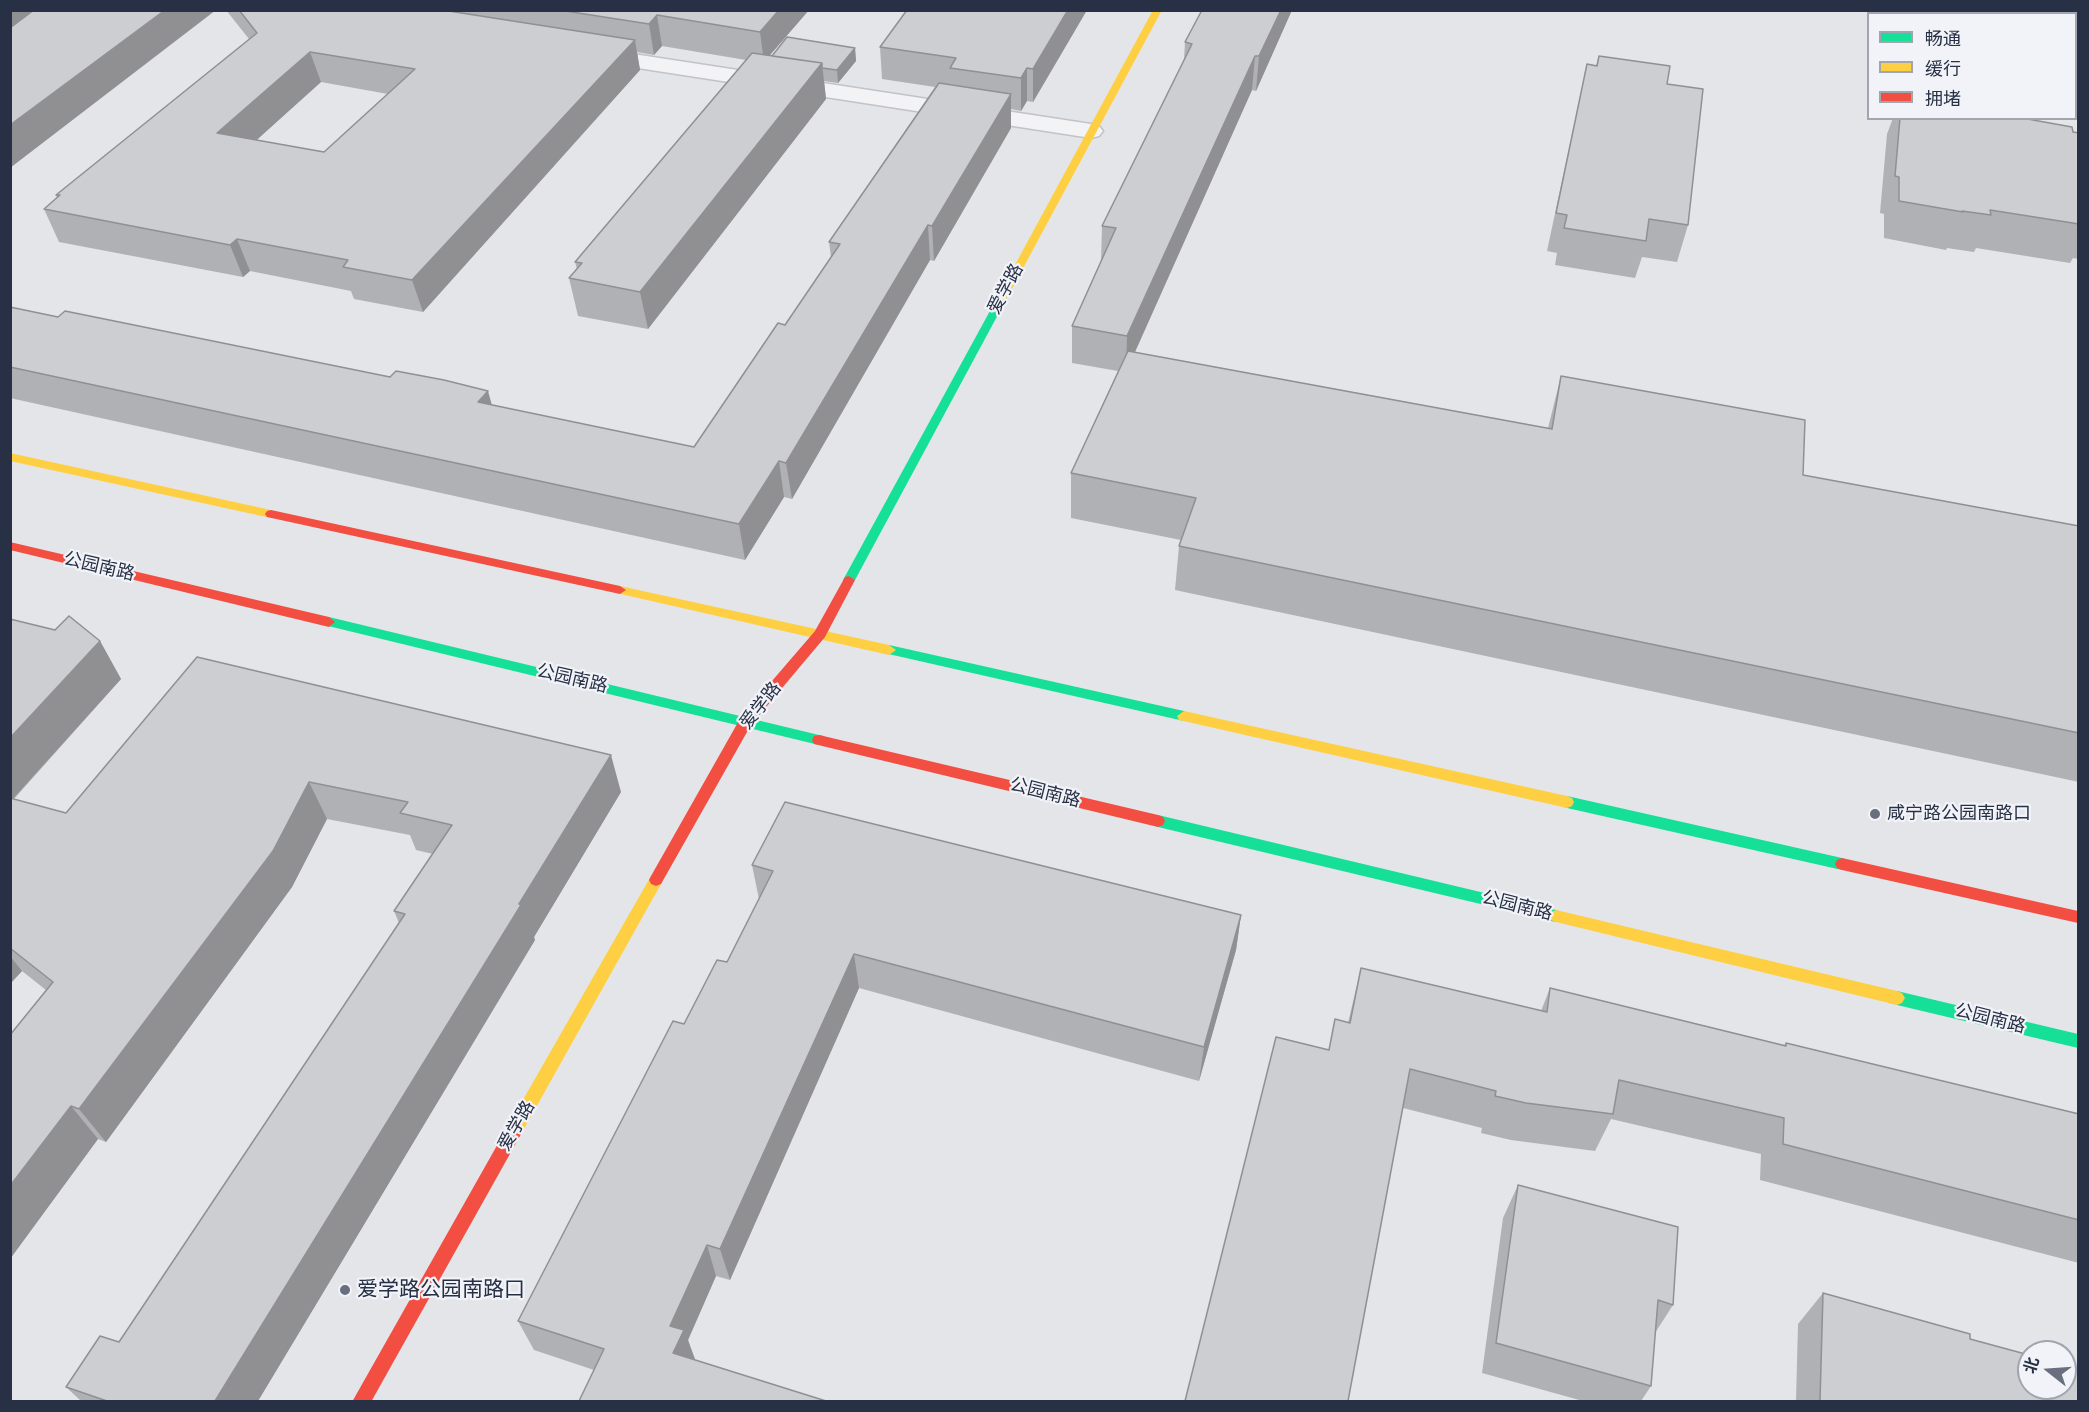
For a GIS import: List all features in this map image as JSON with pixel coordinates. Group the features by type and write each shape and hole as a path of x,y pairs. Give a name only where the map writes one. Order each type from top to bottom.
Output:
{"main road":[{"name":"爱学路","path":"361,1401 746,721 820,634 1158,10"},
{"path":"10,457 820,634 2079,916"},
{"name":"公园南路","path":"10,546 2079,1041"}],"street":[{"path":"574,52 1091,132"}],"building":[{"path":"34,10 165,10 10,125 10,28"},
{"path":"239,10 442,10 635,40 412,280 343,267 348,260 237,239 230,245 44,209 60,195 56,195 257,33","holes":["310,52 415,69 324,152 217,133"]},
{"path":"559,10 779,10 760,32 657,15 649,24"},
{"path":"907,10 1068,10 1033,69 1027,68 1021,78 950,68 956,58 880,47"},
{"path":"1202,10 1281,10 1259,56 1255,56 1127,336 1072,326 1116,228 1102,226 1192,44 1185,42"},
{"path":"787,37 855,48 837,70 822,68 822,63 772,56"},
{"path":"752,53 822,63 640,292 569,278 582,263 575,262"},
{"path":"1599,56 1670,66 1667,84 1703,89 1688,225 1649,219 1646,241 1564,228 1567,215 1556,213 1587,64 1597,66"},
{"path":"939,83 1011,94 932,226 928,225 786,463 779,461 739,524 10,367 10,307 58,317 65,311 390,377 396,371 444,380 488,391 478,402 694,447 778,323 785,325 840,244 829,242"},
{"path":"1900,120 2033,120 2072,127 2073,132 2079,133 2079,224 1990,210 1991,215 1963,212 1899,201 1899,177 1895,176"},
{"path":"1128,351 1552,429 1561,376 1805,420 1803,475 2079,526 2079,733 1179,546 1196,498 1071,473"},
{"path":"69,616 100,641 10,738 10,619 55,630"},
{"path":"197,657 611,755 215,1401 107,1401 66,1387 100,1336 119,1342 405,914 394,911 452,825 400,813 408,802 309,782 273,851 79,1109 71,1106 10,1186 10,1035 53,982 10,948 10,798 66,813"},
{"path":"785,802 1241,915 1204,1047 854,954 720,1249 707,1245 670,1326 684,1330 673,1353 826,1401 579,1401 604,1349 518,1321 673,1021 684,1024 717,960 727,962 773,871 752,865"},
{"path":"1361,968 1547,1012 1550,988 2079,1114 2079,1220 1783,1144 1784,1118 1619,1080 1613,1114 1526,1103 1495,1096 1496,1091 1410,1069 1348,1401 1185,1401 1276,1037 1329,1050 1335,1019 1350,1023"},
{"path":"1518,1185 1678,1227 1673,1305 1658,1300 1651,1386 1496,1343"},
{"path":"1823,1293 1970,1334 1970,1339 2017,1352 2017,1400 2077,1400 2077,1368 2079,1369 2079,1401 1820,1401"}],"traffic: fast":[{"path":"849,580 1002,298"},
{"path":"329,622 819,740"},
{"path":"889,650 1184,716"},
{"path":"1567,802 1842,864"},
{"path":"1158,821 1556,916"},
{"path":"1897,998 2078,1041"}],"traffic: slow":[{"path":"1002,298 1158,10"},
{"path":"10,457 271,514"},
{"path":"620,590 889,650"},
{"path":"1184,716 1567,802"},
{"path":"514,1131 656,880"},
{"path":"1556,916 1897,998"}],"traffic: jam":[{"path":"271,514 620,590"},
{"path":"10,546 329,622"},
{"path":"656,880 746,721 820,634 849,580"},
{"path":"819,740 1158,821"},
{"path":"1842,864 2078,917"},
{"path":"361,1402 514,1131"}],"place":[{"name":"咸宁路公园南路口","path":"1875,814"},
{"name":"爱学路公园南路口","path":"345,1290"}]}
